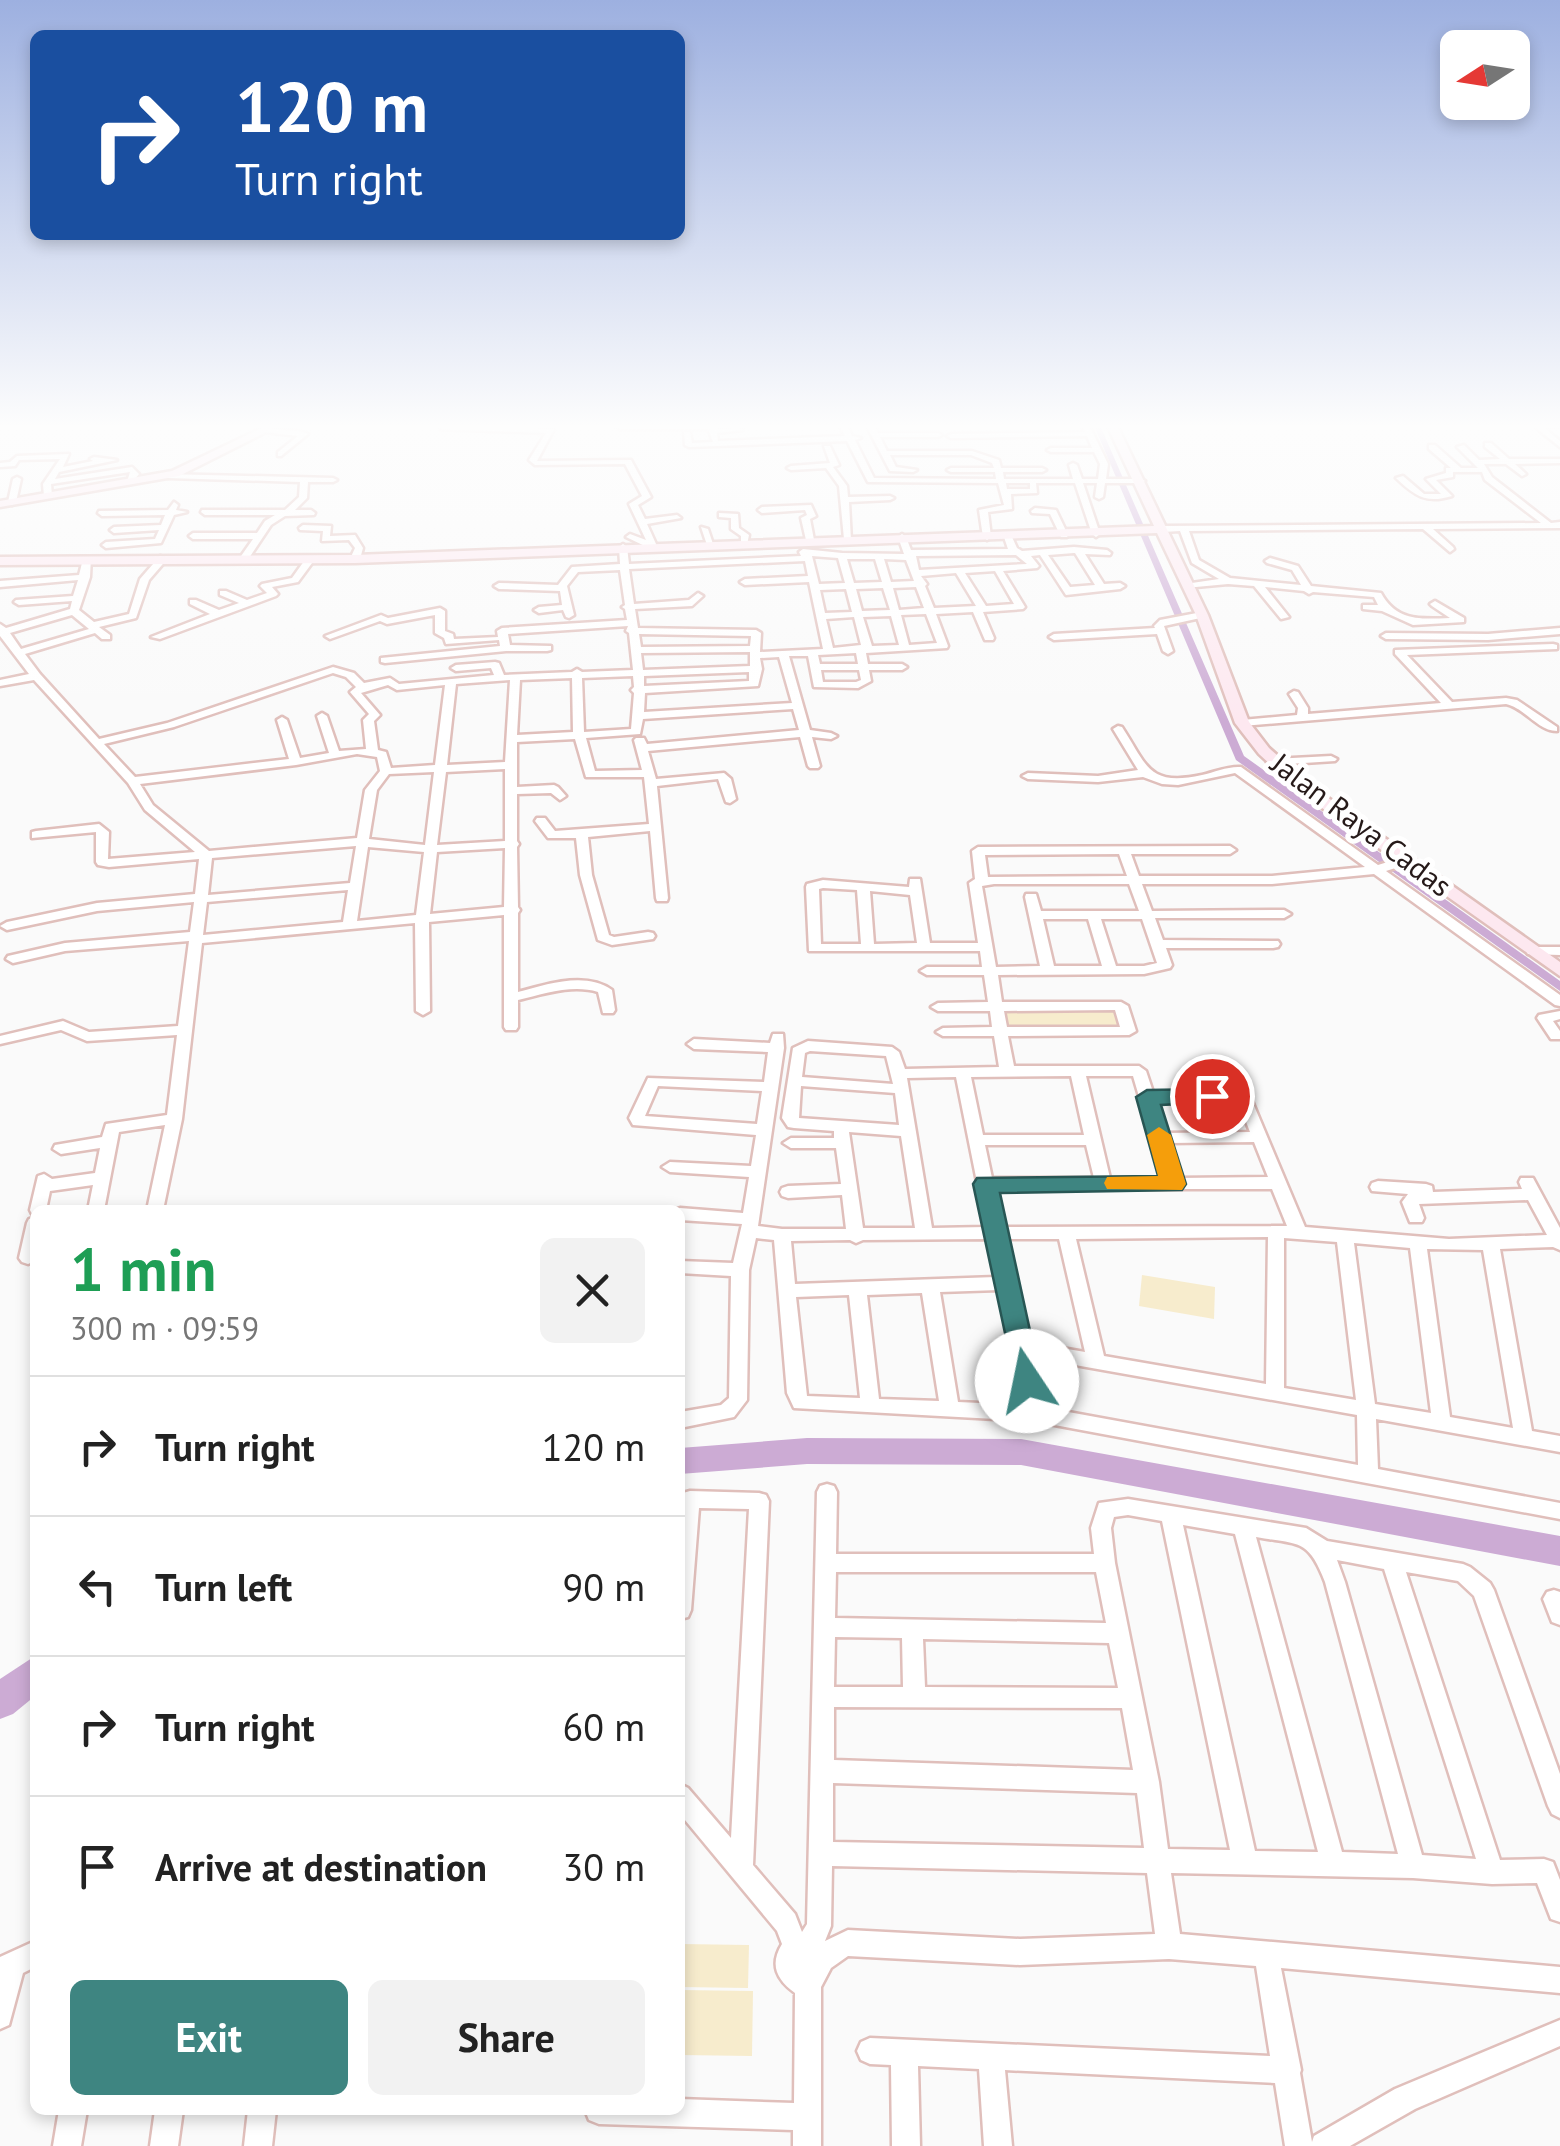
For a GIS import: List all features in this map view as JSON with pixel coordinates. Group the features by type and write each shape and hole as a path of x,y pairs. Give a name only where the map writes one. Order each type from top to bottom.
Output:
{"street":[{"path":"0,645 8,637 74,612 85,577 117,523"},
{"path":"106,544 160,540 167,523"},
{"path":"244,559 273,523"},
{"path":"305,523 300,532 328,528 326,540 352,538 360,548 356,559"},
{"path":"643,523 652,544"},
{"path":"735,523 735,529 745,535 744,543"},
{"path":"804,523 804,548 828,649"},
{"path":"847,523 848,539"},
{"path":"985,523 987,537"},
{"path":"1059,523 1064,535"},
{"path":"1092,523 1096,534"},
{"name":"Jalan Raya Cadas","path":"1156,523 1188,586 1242,723 1273,762 1403,861 1560,970"},
{"path":"561,587 572,570 804,548 848,539 1159,529 1554,525"},
{"path":"114,530 165,526"},
{"path":"1425,526 1450,549"},
{"path":"1289,527 1300,543"},
{"path":"704,528 712,545"},
{"path":"1184,529 1196,561 1228,581"},
{"path":"193,536 259,536"},
{"path":"918,573 1034,566 1017,553 1008,536"},
{"path":"636,650 784,655 828,649 943,646 902,537"},
{"path":"626,542 627,606 638,670 640,716 636,732 644,748 649,778 662,898"},
{"path":"0,561 356,559 626,542 744,543 842,556 1078,550 1107,553"},
{"path":"1078,550 1098,582"},
{"path":"1042,552 1065,587 1098,582 1120,586"},
{"path":"813,654 816,681 826,686 866,684 858,615 842,556"},
{"path":"879,556 905,647"},
{"path":"8,637 93,628 134,611 145,579 163,558"},
{"path":"156,636 273,594 265,588 267,585 294,580 310,559"},
{"path":"1270,561 1295,568 1309,590"},
{"path":"820,616 1020,606 998,570"},
{"path":"960,572 980,610 989,638"},
{"path":"0,584 85,577"},
{"path":"1188,586 1228,581 1378,595 1384,608"},
{"path":"745,582 922,584"},
{"path":"1258,584 1284,616"},
{"path":"499,586 561,587 566,591 575,628"},
{"path":"223,592 248,604"},
{"path":"627,606 692,603 698,596"},
{"path":"19,602 80,598"},
{"path":"193,602 219,614"},
{"path":"1435,604 1461,620 1484,642"},
{"path":"539,610 567,607"},
{"path":"1366,607 1384,608 1402,619 1461,620"},
{"path":"330,636 382,618 387,621 440,611 440,635 449,636 450,642 548,648"},
{"path":"74,612 106,637"},
{"path":"1168,651 1160,631 1163,622 1199,615"},
{"path":"1402,619 1420,651"},
{"path":"505,643 502,631 631,627 754,630 754,684 636,690"},
{"path":"1448,704 1399,652 1560,630"},
{"path":"1054,637 1160,631"},
{"path":"1386,636 1553,647"},
{"path":"8,637 36,676 132,781 149,807 206,855"},
{"path":"385,660 505,643"},
{"path":"784,655 814,766"},
{"path":"815,668 902,667"},
{"path":"372,750 368,720 375,715 355,692 362,687 391,681 398,689 454,675 500,678 577,672 757,669"},
{"path":"95,743 170,725 334,670 350,674 362,687"},
{"path":"664,670 665,688"},
{"path":"577,672 579,734 590,775 720,775 730,798"},
{"path":"424,1011 422,922 454,675"},
{"path":"0,683 36,676"},
{"path":"511,1027 511,740 515,676"},
{"path":"1294,694 1302,708 1302,719"},
{"path":"1242,723 1512,702 1553,729"},
{"path":"640,716 796,706"},
{"path":"322,716 335,755"},
{"path":"282,720 296,762"},
{"path":"1118,729 1145,773 1155,780 1178,782 1238,769 1560,1002"},
{"path":"511,740 636,732"},
{"path":"644,748 802,733 831,736"},
{"path":"132,781 372,750 382,754 386,770 372,790 349,927"},
{"path":"1273,762 1332,758"},
{"path":"386,770 511,766"},
{"path":"1028,776 1098,779 1145,773"},
{"path":"513,791 554,789 560,796"},
{"path":"541,821 552,835 654,828"},
{"path":"36,835 102,830 102,862 364,842 430,849 513,844"},
{"path":"582,834 586,874 602,937 612,941 648,936"},
{"path":"982,881 978,852 1230,850"},
{"path":"927,971 1110,970 1165,965 1124,851"},
{"path":"156,1205 174,1119 206,855"},
{"path":"1007,1071 973,886 982,881 1272,880 1378,870 1403,861"},
{"path":"976,899 986,888 1010,881"},
{"path":"7,926 97,907 355,886"},
{"path":"924,947 915,886 812,887 814,948 984,947"},
{"path":"863,888 868,947"},
{"path":"1030,897 1048,970"},
{"path":"13,959 64,947 422,922 513,910"},
{"path":"1035,914 1284,914"},
{"path":"1093,914 1110,970"},
{"path":"1158,944 1273,944"},
{"path":"1533,951 1560,952"},
{"path":"511,998 566,986 593,985 605,990 608,1010"},
{"path":"938,1007 1121,1006 1128,1031 944,1032"},
{"path":"1556,1036 1544,1018 1560,1016"},
{"path":"0,1040 63,1025 87,1037 184,1030"},
{"path":"685,1419 726,1412 738,1400 740,1270 777,1042 694,1044"},
{"path":"842,1136 794,1123 790,1118 798,1050 808,1046 892,1052 926,1236"},
{"path":"1200,1064 1212,1096"},
{"path":"1077,1071 1103,1182"},
{"path":"794,1081 900,1081 962,1072 1139,1071 1173,1184"},
{"path":"962,1072 1033,1413"},
{"path":"763,1130 639,1122 638,1118 653,1080 770,1087"},
{"path":"1147,1097 1212,1096 1240,1088 1298,1232"},
{"path":"97,1205 112,1128 174,1119"},
{"path":"791,1144 906,1132"},
{"path":"842,1136 856,1236"},
{"path":"1160,1138 1260,1137"},
{"path":"976,1140 1094,1140"},
{"path":"61,1149 110,1141"},
{"path":"670,1167 755,1172"},
{"path":"39,1205 43,1182 102,1178"},
{"path":"986,1184 1278,1184"},
{"path":"788,1192 848,1188"},
{"path":"685,1215 749,1225 782,1235 1298,1232 1418,1243 1560,1242 1530,1188 1480,1194 1408,1194 1378,1188"},
{"path":"1408,1194 1416,1218"},
{"path":"1275,1391 1276,1232"},
{"path":"1066,1234 1096,1359"},
{"path":"782,1235 799,1401 1033,1413 1560,1511"},
{"path":"1346,1239 1366,1407 1368,1474"},
{"path":"1418,1243 1441,1422"},
{"path":"1490,1243 1524,1438"},
{"path":"28,1258 30,1248"},
{"path":"685,1267 740,1270"},
{"path":"788,1291 1007,1282"},
{"path":"930,1285 948,1408"},
{"path":"857,1287 870,1405"},
{"path":"1021,1348 1560,1444"},
{"path":"809,1950 819,1926 826,1492"},
{"path":"685,1554 690,1499 759,1502 742,1869"},
{"path":"1168,1946 1147,1782 1105,1563 1101,1528 1106,1509 1128,1507 1306,1537 1322,1549 1463,1573 1482,1590 1560,1806"},
{"path":"1171,1516 1245,1862"},
{"path":"1243,1528 1334,1864"},
{"path":"1322,1549 1335,1582 1413,1866"},
{"path":"1392,1561 1492,1872"},
{"path":"825,1564 1105,1563"},
{"path":"1560,1600 1554,1599 1560,1615"},
{"path":"824,1626 1118,1633"},
{"path":"912,1627 914,1698"},
{"path":"823,1698 1131,1698"},
{"path":"822,1771 1147,1782"},
{"path":"685,1802 809,1950 813,1969 808,1987 806,2146"},
{"path":"820,1854 1552,1871 1560,1910"},
{"path":"809,1950 848,1943 1020,1952 1168,1946 1560,1980"},
{"path":"1266,1953 1300,2146"},
{"path":"0,2016 16,1963"},
{"path":"1324,2146 1404,2098 1560,2032"},
{"path":"870,2051 1288,2070"},
{"path":"904,2052 906,2146"},
{"path":"991,2055 998,2146"},
{"path":"685,2113 807,2118"},
{"path":"67,2146 72,2115"},
{"path":"164,2146 168,2115"},
{"path":"258,2146 261,2115"}],"shaded area":[{"path":"1005,1009 1118,1009 1124,1028 1009,1028"},
{"path":"1142,1275 1215,1287 1214,1319 1139,1306"},
{"path":"685,1944 749,1945 748,1988 685,1987"},
{"path":"685,1990 753,1991 752,2056 685,2055"}],"waterway":[{"path":"1139,523 1240,758 1560,987"},
{"path":"685,1461 807,1451 1021,1452 1560,1551"},
{"path":"0,1702 30,1677"}],"slow traffic":[{"path":"1116,1183 1173,1184 1159,1135"}],"route":[{"path":"1027,1381 986,1184 1173,1184 1147,1097 1212,1096"}]}
